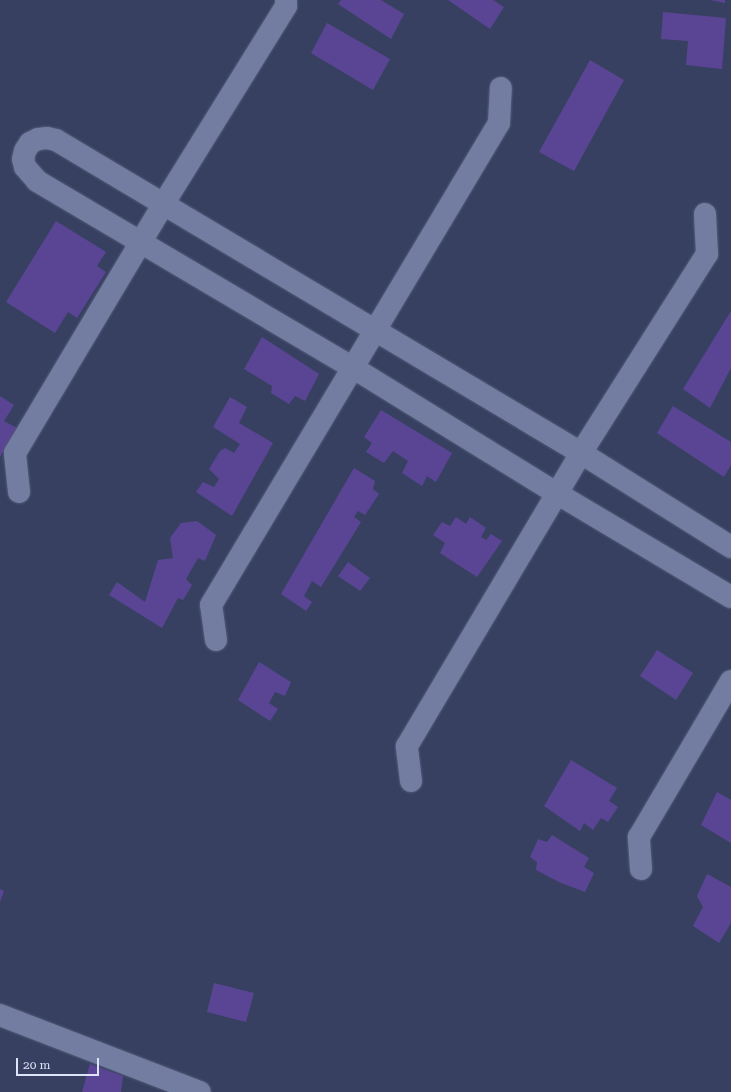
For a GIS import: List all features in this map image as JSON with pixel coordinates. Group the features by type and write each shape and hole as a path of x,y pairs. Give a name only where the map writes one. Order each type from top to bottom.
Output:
{"street":[{"path":"19,492 15,453 164,203 286,6 286,0"},
{"path":"216,640 211,605 499,123 501,88"},
{"path":"731,547 581,453 56,140 47,138 38,139 30,143 25,151 23,159 25,167 37,181 352,367 558,494 731,597"},
{"path":"411,781 407,746 581,453 707,254 705,214"},
{"path":"641,869 639,837 731,681"},
{"path":"0,1015 200,1092"}],"building":[{"path":"341,0 381,0 404,14 391,39 338,4"},
{"path":"448,0 493,0 504,7 490,29"},
{"path":"710,0 725,0 725,3"},
{"path":"663,12 726,18 722,69 686,65 688,41 661,39"},
{"path":"327,23 390,59 373,90 311,53"},
{"path":"590,60 624,80 574,171 539,152"},
{"path":"56,221 106,252 97,266 106,272 77,318 68,312 55,333 6,302"},
{"path":"731,311 731,368 710,408 683,389"},
{"path":"262,337 319,374 305,401 295,396 289,404 271,393 272,386 244,369"},
{"path":"0,396 14,405 4,421 17,428 0,457"},
{"path":"230,397 247,407 239,423 273,443 232,516 196,492 203,482 214,487 219,479 209,469 220,451 225,448 234,453 240,444 213,427"},
{"path":"673,406 731,442 731,465 724,477 657,433"},
{"path":"381,410 452,453 436,482 427,476 422,486 402,473 408,461 393,451 384,463 366,452 372,443 364,437"},
{"path":"354,468 375,481 373,489 379,494 365,515 358,511 354,517 361,522 321,587 312,581 304,596 312,602 306,611 281,594"},
{"path":"456,517 466,524 470,517 486,528 481,537 486,540 491,534 502,541 477,577 440,553 445,543 433,535 442,522 450,526"},
{"path":"197,521 216,535 205,561 198,558 186,579 192,585 183,600 178,598 162,628 109,595 117,582 145,602 158,560 173,558 170,538 181,523"},
{"path":"348,562 370,578 360,591 338,576"},
{"path":"657,650 693,673 676,700 640,676"},
{"path":"259,662 291,682 285,696 275,692 269,703 278,709 270,721 238,700"},
{"path":"571,760 617,788 609,801 618,807 608,822 601,818 593,830 584,823 580,831 544,806"},
{"path":"717,792 731,800 731,843 701,825"},
{"path":"552,835 589,858 584,867 594,873 585,892 559,882 536,870 537,862 530,857 538,839 547,842"},
{"path":"707,874 731,887 731,923 719,943 693,926 703,907 697,896"},
{"path":"0,889 4,891 0,902"},
{"path":"214,983 254,993 246,1022 207,1012"},
{"path":"90,1064 123,1076 121,1092 82,1092"}]}
